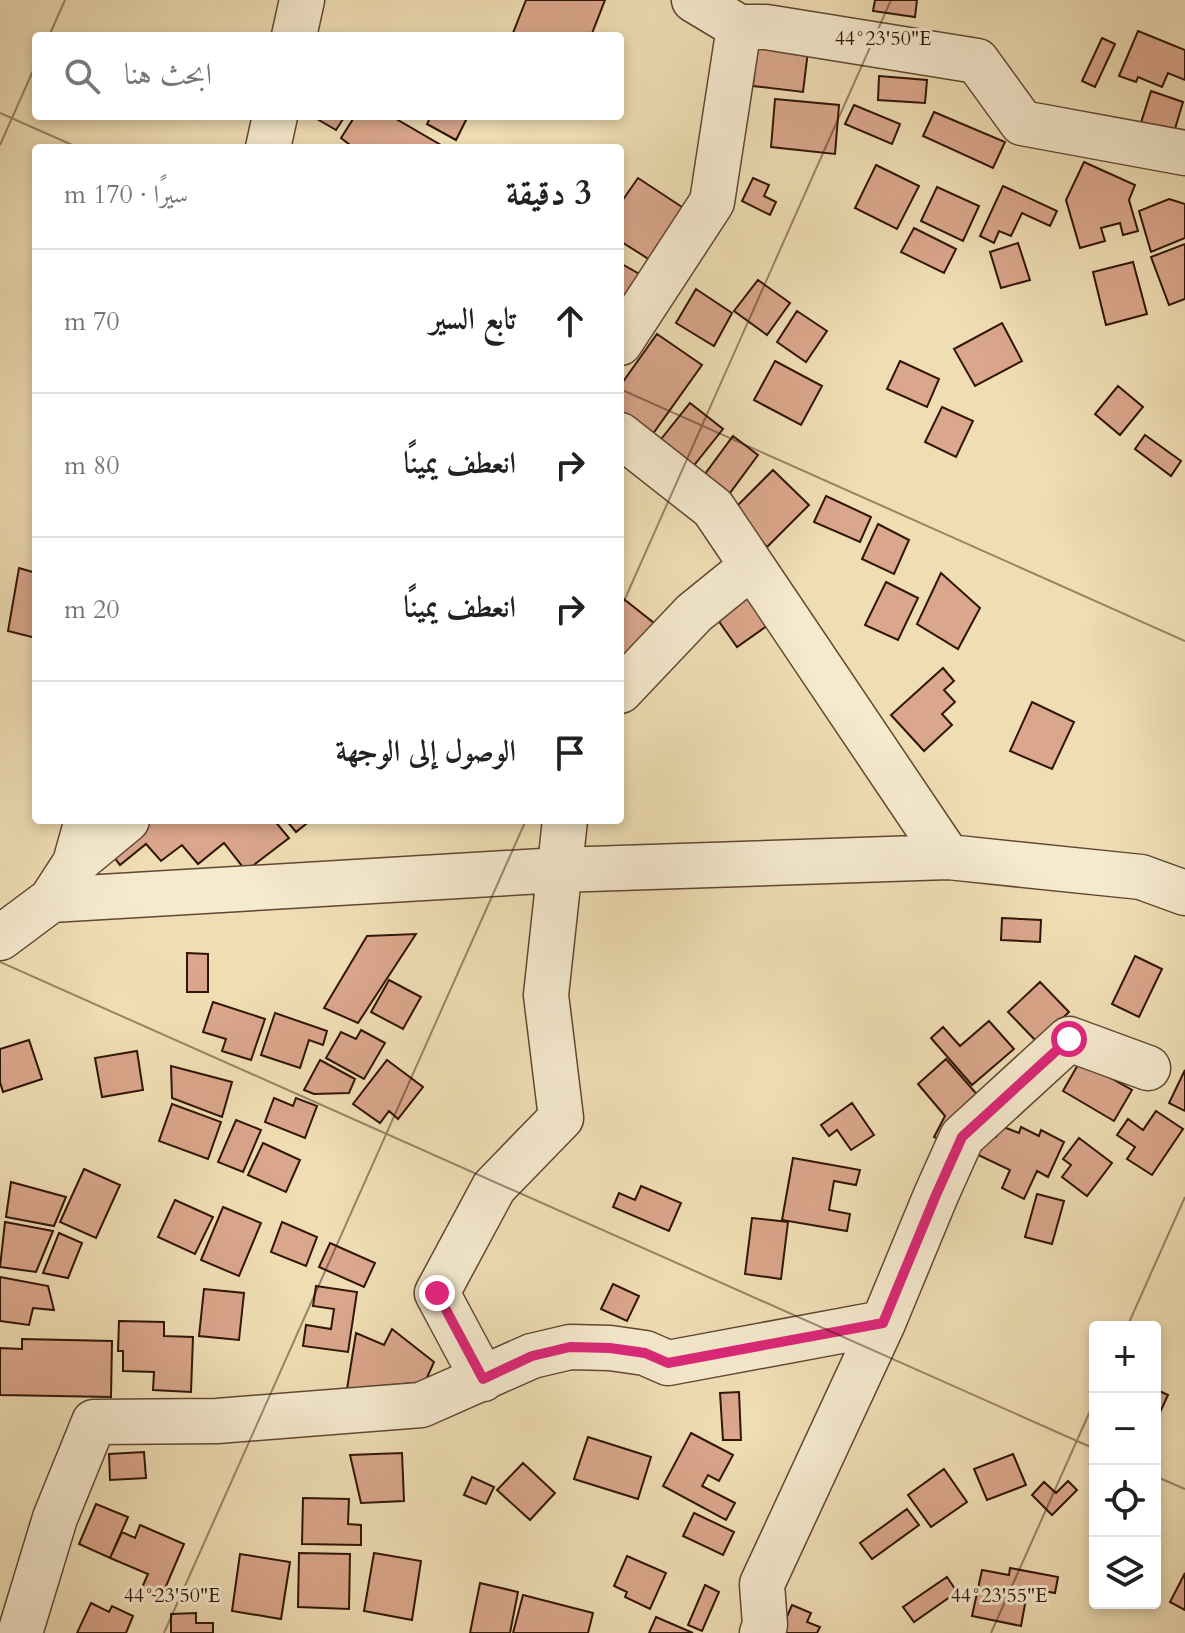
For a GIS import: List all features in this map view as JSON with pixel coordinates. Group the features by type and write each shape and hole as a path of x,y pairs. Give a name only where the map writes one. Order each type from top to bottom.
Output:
{"street":[{"path":"295,32 302,0"},
{"path":"694,0 758,18 977,61 1022,123 1185,153"},
{"path":"624,337 712,202 758,18"},
{"path":"269,144 274,120"},
{"path":"624,438 713,508 948,857"},
{"path":"624,687 694,613 752,566"},
{"path":"0,938 51,900 75,863 86,824"},
{"path":"75,863 122,824"},
{"path":"483,1379 437,1293 494,1187 561,1118 546,995 565,824"},
{"path":"51,900 559,870 948,857 1141,877 1185,893"},
{"path":"762,1633 765,1625 762,1584 883,1323 962,1137 1069,1039 1148,1068"},
{"path":"20,1633 55,1518 94,1422 217,1421 421,1405 532,1356 570,1347 645,1353 668,1363 883,1323"}],"building":[{"path":"526,0 605,0 593,32 513,32"},
{"path":"875,0 917,0 915,17 873,11"},
{"path":"1138,31 1185,50 1185,80 1168,73 1162,87 1138,77 1136,82 1119,76"},
{"path":"1102,38 1115,44 1095,87 1082,81"},
{"path":"757,45 808,51 803,92 753,86"},
{"path":"879,76 927,80 925,103 878,100"},
{"path":"1151,91 1183,102 1172,139 1139,129"},
{"path":"775,99 839,105 835,154 771,147"},
{"path":"854,105 900,124 892,144 845,124"},
{"path":"934,112 1005,142 993,168 923,136"},
{"path":"319,120 342,120 336,130"},
{"path":"352,120 398,120 439,144 349,144 341,138"},
{"path":"429,120 466,120 456,140 427,124"},
{"path":"1084,162 1135,185 1129,200 1138,231 1123,235 1120,223 1101,228 1105,241 1080,248 1066,200"},
{"path":"876,165 919,186 897,229 855,208"},
{"path":"638,178 688,211 655,263 624,244 624,198"},
{"path":"753,178 769,185 764,196 776,202 770,215 742,201"},
{"path":"1003,186 1057,211 1050,226 1022,213 1011,236 999,231 994,243 980,236"},
{"path":"937,187 979,206 963,241 921,221"},
{"path":"1169,199 1185,204 1185,238 1151,252 1139,211"},
{"path":"914,228 956,249 944,273 901,252"},
{"path":"1018,243 1030,280 1001,288 990,252"},
{"path":"1185,244 1185,299 1169,305 1151,257"},
{"path":"1133,262 1147,314 1106,325 1093,272"},
{"path":"624,265 650,280 624,326"},
{"path":"758,280 790,303 767,335 734,311"},
{"path":"696,289 732,313 714,346 676,323"},
{"path":"797,311 827,331 806,362 777,342"},
{"path":"1002,323 1022,361 975,386 954,349"},
{"path":"657,334 702,365 652,435 624,415 624,380"},
{"path":"775,361 822,386 801,425 754,400"},
{"path":"900,361 939,379 927,407 887,389"},
{"path":"1118,386 1143,407 1120,435 1095,414"},
{"path":"690,403 723,429 691,469 658,443"},
{"path":"942,407 973,421 956,457 925,442"},
{"path":"1145,435 1181,461 1171,476 1135,449"},
{"path":"733,436 758,455 727,497 702,478"},
{"path":"773,470 809,505 767,547 732,511"},
{"path":"826,496 871,517 860,542 814,522"},
{"path":"878,524 909,540 894,574 862,559"},
{"path":"19,568 32,572 32,637 8,631"},
{"path":"941,573 980,608 958,649 917,624"},
{"path":"886,582 918,598 898,640 865,625"},
{"path":"746,590 771,623 737,647 713,613"},
{"path":"624,599 654,623 624,661"},
{"path":"943,668 954,681 944,690 955,702 942,714 952,725 924,751 891,715"},
{"path":"1032,702 1074,722 1052,769 1010,751"},
{"path":"148,824 277,824 289,838 246,871 224,843 198,864 182,845 161,861 146,844 120,865 111,853"},
{"path":"289,824 306,824 296,832"},
{"path":"1002,918 1041,920 1040,942 1001,940"},
{"path":"416,934 358,1023 324,1008 367,936"},
{"path":"187,953 208,954 208,992 187,992"},
{"path":"1135,956 1162,969 1139,1017 1112,1004"},
{"path":"389,980 421,997 403,1029 371,1012"},
{"path":"1040,982 1069,1012 1037,1042 1008,1012"},
{"path":"213,1002 265,1019 251,1060 222,1051 226,1039 203,1032"},
{"path":"275,1013 327,1031 323,1045 309,1040 300,1068 261,1055"},
{"path":"989,1021 1014,1049 972,1085 931,1038 943,1027 960,1046"},
{"path":"361,1030 385,1043 364,1079 326,1058 341,1032 356,1039"},
{"path":"29,1040 42,1079 3,1092 0,1049"},
{"path":"137,1051 143,1090 102,1097 95,1058"},
{"path":"946,1059 981,1099 946,1142 934,1137 945,1116 918,1084"},
{"path":"320,1060 355,1079 349,1093 314,1094 304,1090"},
{"path":"387,1060 423,1087 398,1119 389,1111 380,1123 353,1104"},
{"path":"1080,1061 1132,1090 1114,1121 1063,1091"},
{"path":"171,1066 232,1082 222,1117 172,1098"},
{"path":"1185,1070 1185,1111 1169,1103"},
{"path":"274,1098 293,1106 296,1098 317,1106 305,1138 265,1122"},
{"path":"852,1103 874,1135 851,1150 837,1130 829,1136 821,1125"},
{"path":"172,1104 221,1122 208,1159 159,1141"},
{"path":"1156,1111 1183,1129 1152,1175 1127,1159 1135,1147 1117,1135 1128,1119 1143,1130"},
{"path":"236,1120 261,1130 243,1172 218,1162"},
{"path":"1001,1126 1019,1133 1021,1127 1039,1136 1041,1130 1064,1142 1048,1177 1037,1171 1024,1199 1002,1188 1010,1170 974,1153 984,1131 996,1137"},
{"path":"1079,1138 1112,1163 1087,1196 1062,1177 1071,1165 1063,1159"},
{"path":"263,1143 300,1160 286,1192 248,1175"},
{"path":"793,1158 860,1170 856,1185 834,1181 829,1210 850,1214 847,1231 782,1220"},
{"path":"84,1169 120,1185 96,1238 60,1222"},
{"path":"11,1182 66,1197 54,1226 6,1217"},
{"path":"641,1186 681,1203 669,1231 613,1207 619,1193 635,1200"},
{"path":"1037,1194 1064,1201 1052,1244 1025,1237"},
{"path":"175,1200 213,1217 195,1254 158,1237"},
{"path":"223,1207 261,1223 239,1276 201,1260"},
{"path":"752,1218 788,1222 781,1279 745,1274"},
{"path":"5,1222 53,1231 36,1272 0,1267"},
{"path":"282,1222 317,1237 306,1266 271,1252"},
{"path":"59,1233 82,1243 68,1278 43,1273"},
{"path":"330,1243 375,1263 364,1287 319,1267"},
{"path":"0,1277 48,1286 54,1310 33,1308 29,1325 0,1321"},
{"path":"613,1284 639,1296 627,1321 601,1309"},
{"path":"316,1286 357,1292 348,1352 303,1346 306,1325 331,1329 334,1309 313,1306"},
{"path":"204,1289 244,1293 239,1340 199,1336"},
{"path":"119,1321 164,1322 164,1336 193,1337 191,1392 153,1390 154,1372 123,1371 123,1351 118,1351"},
{"path":"392,1329 434,1362 425,1382 347,1389 356,1333 384,1345"},
{"path":"22,1339 112,1341 111,1397 0,1395 0,1348 22,1349"},
{"path":"739,1392 741,1440 723,1440 720,1393"},
{"path":"1161,1392 1168,1395 1161,1410"},
{"path":"691,1433 733,1455 719,1481 708,1475 702,1486 735,1503 726,1520 663,1486"},
{"path":"588,1437 651,1457 638,1499 574,1479"},
{"path":"144,1452 146,1478 110,1480 109,1454"},
{"path":"402,1453 404,1501 361,1503 350,1455"},
{"path":"1013,1454 1026,1485 987,1500 974,1469"},
{"path":"523,1463 555,1493 530,1520 497,1490"},
{"path":"944,1469 967,1502 931,1527 908,1495"},
{"path":"472,1477 494,1487 486,1504 464,1495"},
{"path":"1068,1481 1077,1490 1052,1515 1032,1495 1044,1482 1056,1493"},
{"path":"303,1498 349,1499 348,1524 361,1525 361,1545 302,1544"},
{"path":"96,1504 128,1517 110,1558 79,1544"},
{"path":"907,1509 919,1525 872,1559 860,1543"},
{"path":"694,1513 734,1532 723,1555 683,1536"},
{"path":"140,1525 184,1544 161,1598 141,1590 148,1574 110,1558 122,1532 135,1538"},
{"path":"299,1553 350,1554 349,1609 298,1607"},
{"path":"374,1553 421,1561 412,1620 364,1611"},
{"path":"240,1554 290,1562 281,1619 232,1611"},
{"path":"627,1556 666,1573 650,1609 625,1597 627,1592 614,1586"},
{"path":"1010,1568 1058,1577 1055,1593 1028,1588 1021,1626 972,1616 982,1570 1009,1575"},
{"path":"1185,1573 1185,1610 1170,1602"},
{"path":"947,1577 957,1592 914,1622 903,1607"},
{"path":"480,1583 518,1592 510,1633 470,1633"},
{"path":"705,1585 719,1592 702,1631 688,1625"},
{"path":"523,1595 593,1613 588,1633 513,1633"},
{"path":"91,1603 109,1612 112,1606 133,1616 126,1633 77,1633"},
{"path":"792,1605 811,1613 807,1622 820,1627 817,1633 780,1633"},
{"path":"196,1613 196,1623 213,1623 213,1633 171,1633 171,1614"},
{"path":"656,1617 693,1633 649,1633"}],"route":[{"path":"437,1293 483,1379 532,1356 570,1347 645,1353 668,1363 883,1323 962,1137 1069,1039"}]}
